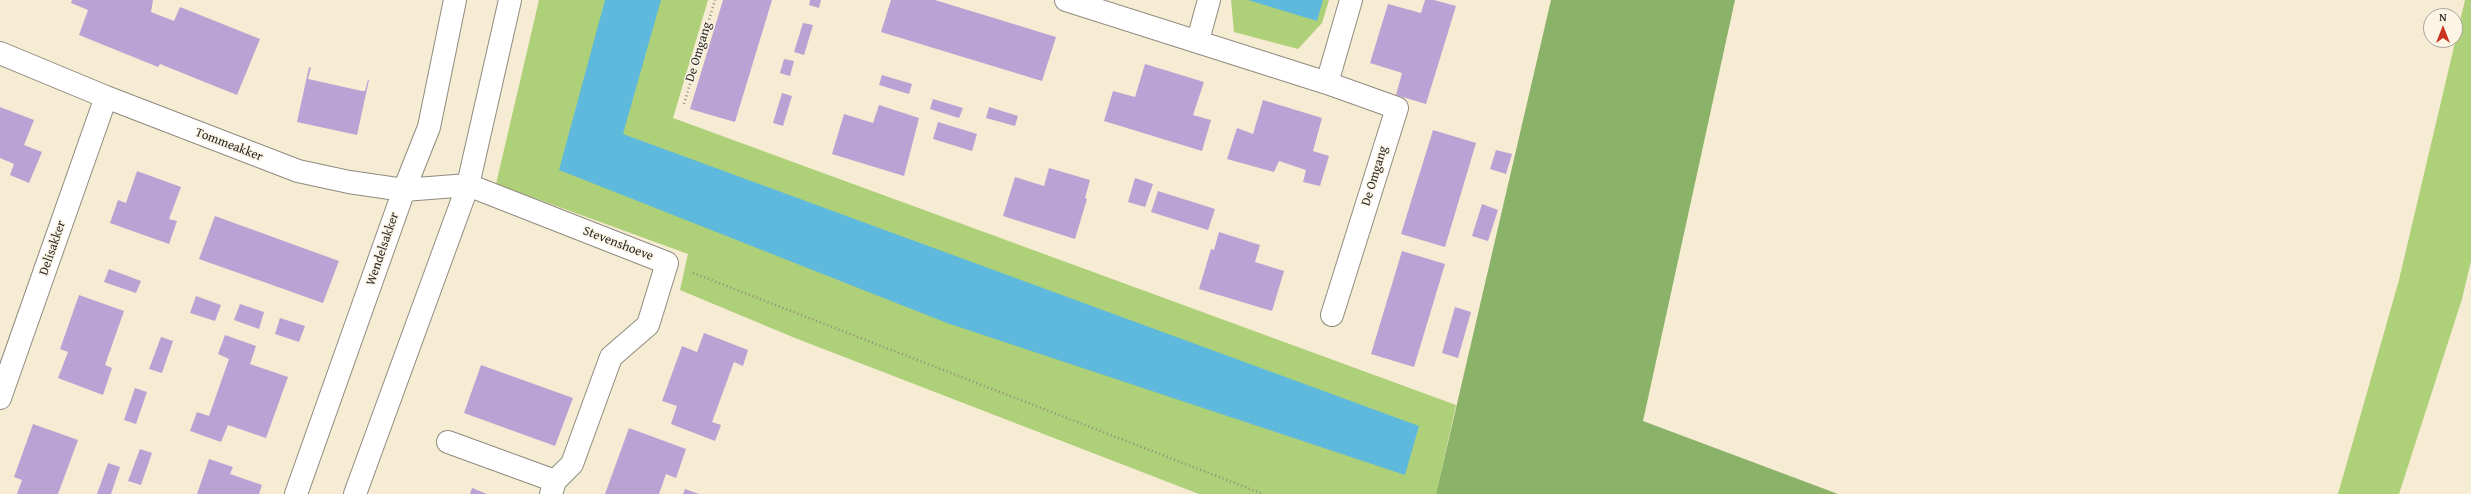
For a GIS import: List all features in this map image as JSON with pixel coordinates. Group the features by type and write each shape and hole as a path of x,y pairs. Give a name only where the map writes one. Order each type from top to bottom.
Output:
{"street":[{"name":"Wendelsakker","path":"296,494 404,190 429,127 455,0"},
{"path":"355,494 468,185 510,0"},
{"name":"De Omgang","path":"1066,0 1198,40 1328,83 1397,108 1332,315"},
{"path":"1198,40 1209,0"},
{"path":"1328,83 1351,0"},
{"name":"Tommeakker","path":"0,53 106,98 298,171 349,182 404,190 468,185"},
{"name":"Delisakker","path":"0,398 106,98"},
{"name":"Stevenshoeve","path":"448,442 553,488 572,464 611,357 648,325 667,263 468,185"}],"path":[{"name":"De Omgang","path":"684,104 715,0"},
{"path":"667,263 1263,494"}],"green space":[{"path":"539,0 708,0 673,118 1456,405 1436,494 1199,494 795,338 680,290 688,254 496,184"},
{"path":"1231,0 1329,0 1322,23 1298,49 1234,32"},
{"path":"1551,0 1735,0 1643,421 1838,494 1436,494"},
{"path":"2465,0 2471,0 2471,261 2462,299 2399,494 2338,494 2399,280 2454,48 2463,48 2463,8"}],"water":[{"path":"605,0 661,0 623,134 1419,426 1405,475 947,323 559,170"},
{"path":"1248,0 1323,0 1317,21"}],"building":[{"path":"72,0 153,0 151,12 174,21 180,7 260,39 237,95 160,64 158,67 79,35 88,10 71,3"},
{"path":"723,0 772,0 735,122 690,109"},
{"path":"810,0 821,0 819,8 809,5"},
{"path":"891,0 935,0 1056,37 1042,81 881,32"},
{"path":"1425,0 1434,0 1456,6 1426,104 1396,95 1402,73 1370,63 1388,4 1421,13"},
{"path":"803,23 813,25 804,55 794,52"},
{"path":"784,59 794,61 790,76 780,73"},
{"path":"1145,64 1204,82 1193,115 1211,120 1202,151 1104,121 1113,91 1135,97"},
{"path":"309,67 311,68 308,79 362,91 365,91 369,80 357,135 297,122"},
{"path":"882,75 912,84 909,94 879,85"},
{"path":"782,93 792,96 783,126 773,123"},
{"path":"933,99 963,108 959,118 930,109"},
{"path":"1263,100 1322,118 1313,151 1329,156 1320,186 1303,182 1306,170 1279,161 1274,172 1227,159 1237,128 1253,134"},
{"path":"879,105 919,118 904,176 832,154 844,114 873,123"},
{"path":"0,107 34,120 24,145 42,152 29,183 10,175 14,164 0,158"},
{"path":"989,107 1018,116 1015,126 986,118"},
{"path":"938,122 977,134 972,151 933,139"},
{"path":"1433,130 1476,143 1445,247 1401,234"},
{"path":"1496,150 1512,154 1506,174 1490,169"},
{"path":"1049,168 1090,180 1085,198 1087,199 1075,239 1003,216 1015,177 1044,186"},
{"path":"137,171 181,187 169,219 177,221 169,244 110,223 118,200 126,203"},
{"path":"1135,178 1153,184 1145,207 1128,202"},
{"path":"1158,191 1215,209 1208,230 1151,212"},
{"path":"1482,204 1498,210 1488,241 1472,236"},
{"path":"215,216 339,261 323,303 199,259"},
{"path":"1219,232 1260,245 1255,262 1284,271 1272,311 1199,289 1211,249 1214,250"},
{"path":"1402,251 1445,264 1414,367 1371,354"},
{"path":"109,269 141,281 136,293 104,282"},
{"path":"79,295 124,311 105,365 112,368 103,395 58,378 68,352 60,349"},
{"path":"196,296 221,305 215,321 190,313"},
{"path":"240,304 264,312 259,329 234,320"},
{"path":"1455,307 1471,312 1458,358 1442,353"},
{"path":"280,318 305,326 299,342 275,334"},
{"path":"704,333 748,350 743,366 734,362 712,422 721,425 715,441 671,424 677,406 662,401 682,346 697,352"},
{"path":"225,335 256,346 250,364 288,377 266,438 228,425 221,442 190,431 197,412 209,416 229,359 218,354"},
{"path":"161,337 173,341 162,373 149,369"},
{"path":"481,365 573,398 555,446 464,413"},
{"path":"135,388 147,392 136,424 124,420"},
{"path":"33,424 78,440 58,494 17,494 22,480 14,477"},
{"path":"629,428 686,449 676,478 666,474 659,494 605,494"},
{"path":"140,449 152,453 141,485 128,481"},
{"path":"209,459 233,467 230,474 262,485 259,494 197,494"},
{"path":"108,463 120,467 111,494 97,494"},
{"path":"472,488 487,494 470,494"},
{"path":"685,489 699,494 683,494"}]}
